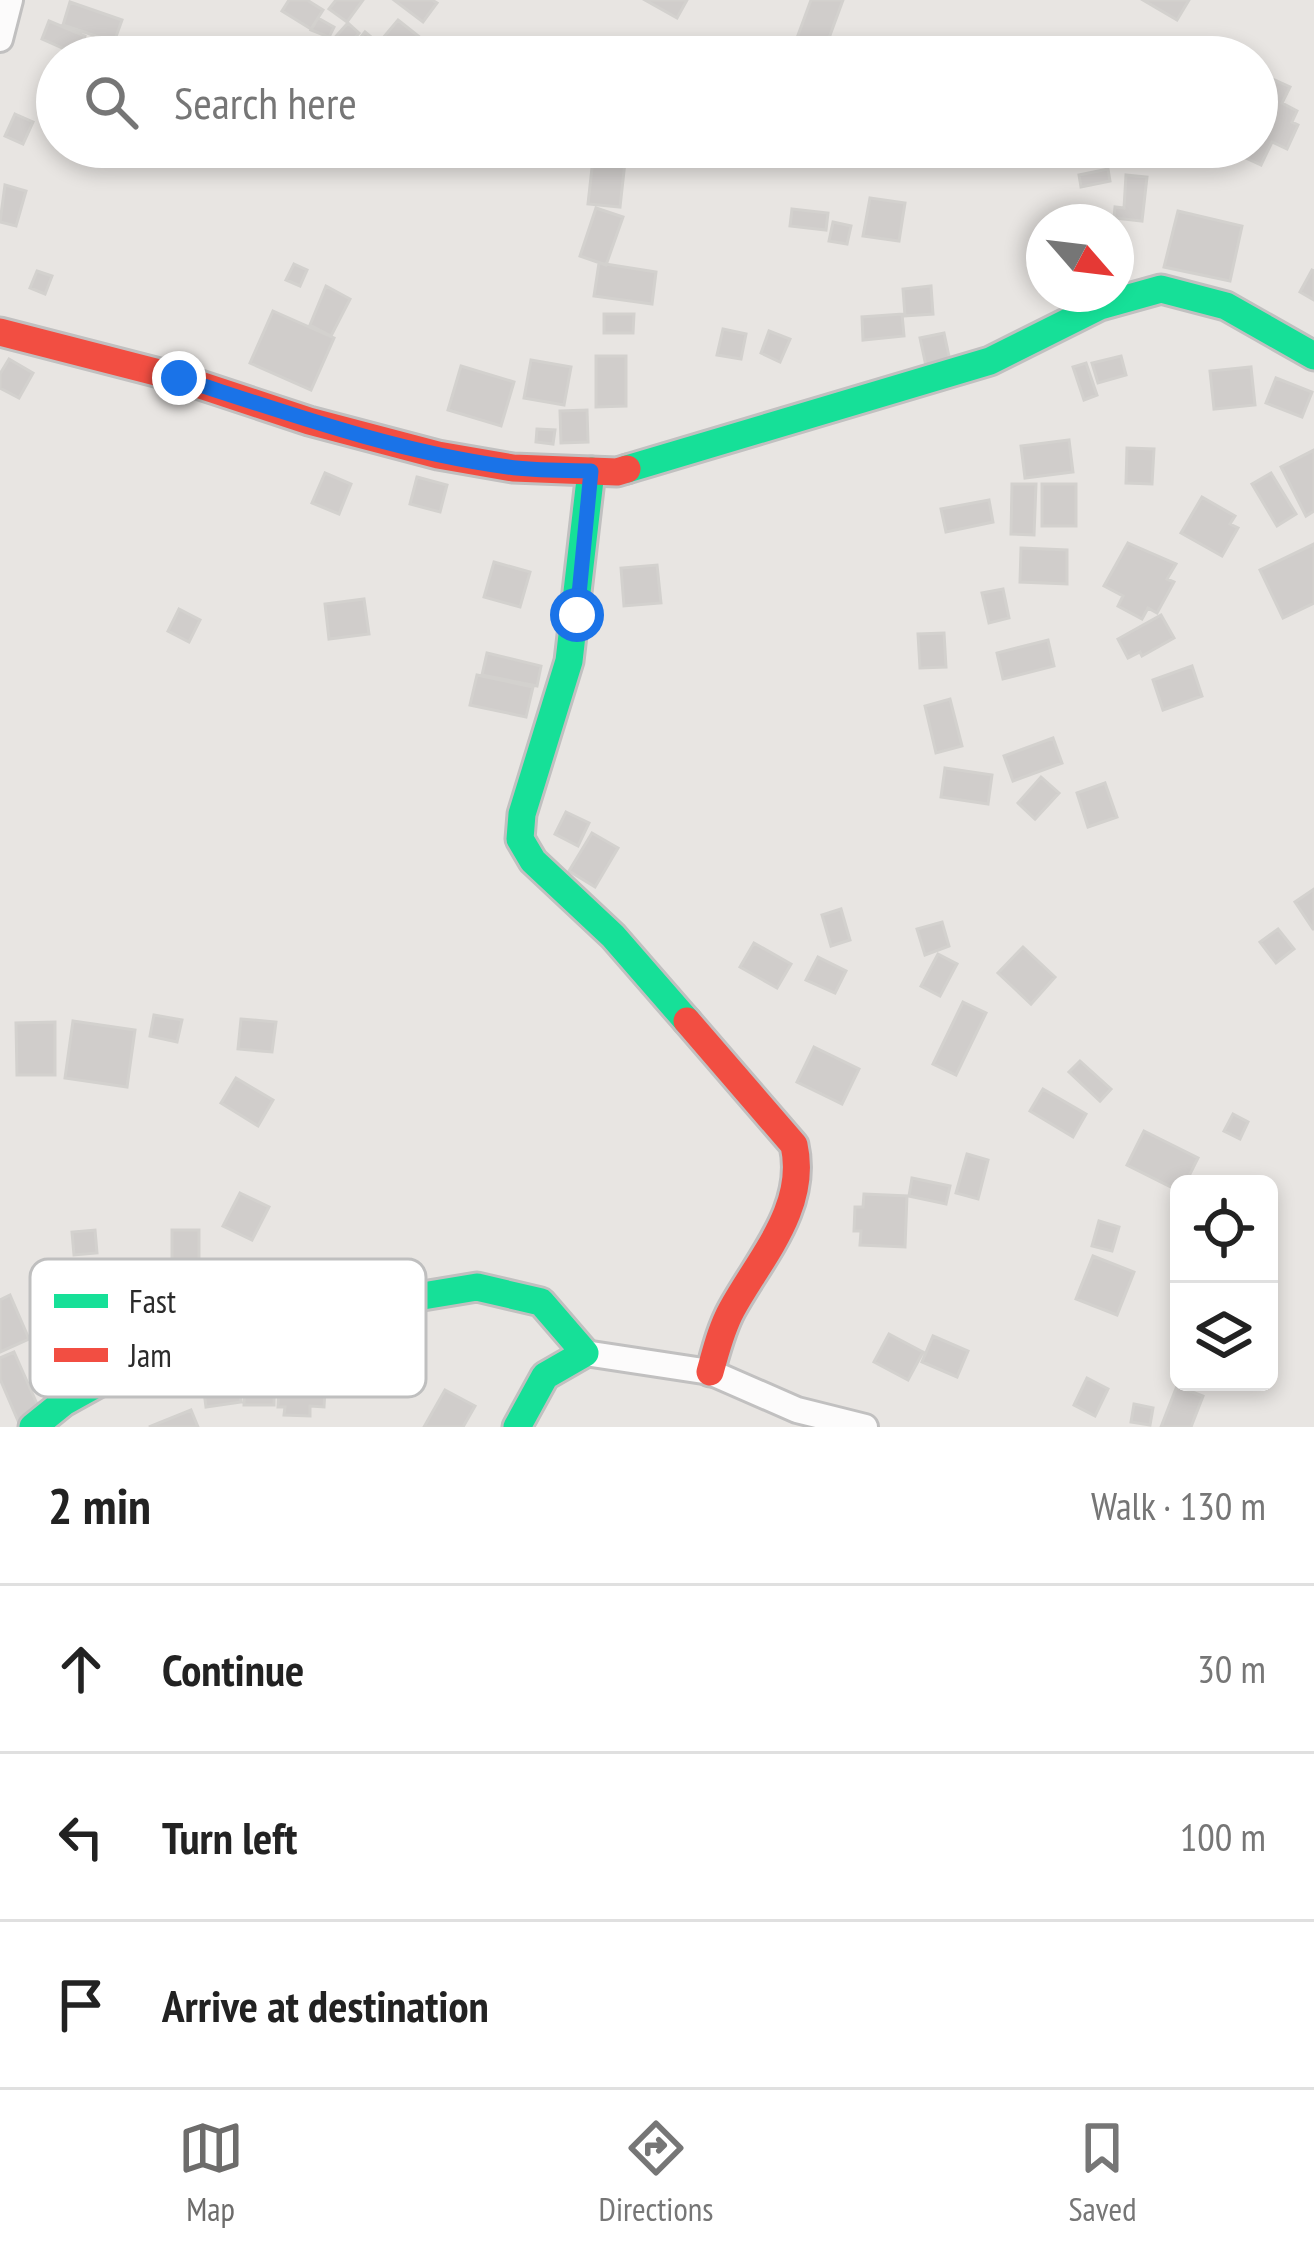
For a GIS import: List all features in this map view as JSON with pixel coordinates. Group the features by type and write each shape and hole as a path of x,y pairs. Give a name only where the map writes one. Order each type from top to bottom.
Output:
{"street":[{"path":"0,38 10,0"},
{"path":"0,332 179,378 309,421 438,455 513,468 617,472 990,361 1100,306 1161,289 1226,306 1314,356"},
{"path":"591,471 569,661 522,814 520,839 533,861 663,991 800,1157 792,1197 730,1312 710,1372"},
{"path":"426,1295 477,1287 541,1301 585,1353"},
{"path":"518,1427 545,1376 585,1353 710,1372 797,1410 865,1427"},
{"path":"33,1427 75,1397"}],"building":[{"path":"289,0 307,0 323,10 311,29 282,11"},
{"path":"336,0 363,0 347,22 329,9"},
{"path":"394,0 432,0 437,3 423,22"},
{"path":"645,0 687,0 677,18"},
{"path":"811,0 843,0 830,36 798,36"},
{"path":"1143,0 1189,0 1177,20"},
{"path":"70,2 122,20 116,36 96,36 63,25"},
{"path":"318,18 334,27 330,36 311,30"},
{"path":"398,20 418,36 385,36"},
{"path":"49,21 85,36 43,36"},
{"path":"348,23 359,33 356,36 336,36"},
{"path":"1278,82 1290,87 1282,103 1297,111 1292,122 1298,125 1287,149 1278,145"},
{"path":"15,114 33,122 23,144 5,136"},
{"path":"592,168 624,168 620,207 588,204"},
{"path":"1108,169 1110,181 1081,187 1079,175"},
{"path":"1126,175 1147,177 1142,221 1134,220 1134,204 1124,204"},
{"path":"5,185 26,191 16,226 0,222"},
{"path":"870,198 905,203 899,241 863,236"},
{"path":"596,208 623,217 606,265 580,256"},
{"path":"792,209 828,213 826,230 790,226"},
{"path":"1178,211 1242,226 1230,281 1164,267"},
{"path":"833,222 851,226 847,244 829,241"},
{"path":"599,263 656,272 652,304 594,296"},
{"path":"294,264 307,270 300,286 286,280"},
{"path":"37,271 52,276 45,294 30,288"},
{"path":"1314,271 1314,300 1300,292"},
{"path":"326,286 350,299 331,336 310,325"},
{"path":"931,286 933,314 905,316 903,289"},
{"path":"273,311 334,338 311,390 250,363"},
{"path":"604,314 634,314 633,333 604,333"},
{"path":"902,314 904,336 863,340 862,317"},
{"path":"723,329 746,334 741,359 717,355"},
{"path":"769,331 790,339 780,362 761,353"},
{"path":"944,333 950,361 926,366 920,338"},
{"path":"596,356 626,356 626,406 596,407"},
{"path":"1121,356 1126,375 1098,383 1092,363"},
{"path":"9,359 33,373 19,398 0,388 0,374"},
{"path":"531,360 571,367 564,405 524,398"},
{"path":"1086,363 1097,395 1084,400 1073,367"},
{"path":"461,366 514,382 501,426 448,410"},
{"path":"1251,367 1255,405 1214,409 1210,371"},
{"path":"1276,378 1312,392 1302,417 1266,403"},
{"path":"587,410 588,442 561,443 560,411"},
{"path":"537,429 555,430 553,444 536,442"},
{"path":"1069,440 1073,472 1025,478 1021,446"},
{"path":"1127,448 1154,449 1152,484 1126,483"},
{"path":"1314,450 1314,511 1306,516 1281,467"},
{"path":"325,473 351,484 339,514 312,503"},
{"path":"1271,473 1296,514 1277,526 1252,484"},
{"path":"417,477 447,485 440,512 410,504"},
{"path":"1012,484 1036,484 1034,535 1011,534"},
{"path":"1042,484 1076,484 1076,526 1042,526"},
{"path":"1202,497 1235,516 1230,524 1238,528 1222,556 1181,533"},
{"path":"989,500 993,522 946,532 941,509"},
{"path":"1128,543 1176,564 1167,579 1174,582 1157,613 1148,608 1142,619 1118,606 1123,596 1104,586"},
{"path":"1314,544 1314,603 1283,618 1260,570"},
{"path":"1021,548 1067,550 1067,584 1020,582"},
{"path":"494,562 530,572 520,607 484,597"},
{"path":"657,565 661,603 624,606 621,568"},
{"path":"1003,589 1009,618 989,623 982,593"},
{"path":"364,599 369,634 329,639 325,604"},
{"path":"179,609 200,620 189,642 168,631"},
{"path":"1161,615 1174,638 1142,656 1140,652 1128,658 1118,639"},
{"path":"944,633 946,667 920,668 918,634"},
{"path":"1048,640 1054,666 1003,679 997,653"},
{"path":"487,653 541,666 537,686 482,675"},
{"path":"1192,666 1202,696 1163,710 1153,680"},
{"path":"477,675 533,687 526,717 470,705"},
{"path":"950,699 962,746 936,753 925,706"},
{"path":"1053,738 1062,763 1013,781 1004,756"},
{"path":"945,768 992,775 988,804 941,797"},
{"path":"1041,777 1059,793 1035,819 1018,803"},
{"path":"1105,783 1117,817 1088,827 1077,793"},
{"path":"566,812 589,823 578,846 555,834"},
{"path":"592,833 618,848 595,887 569,871"},
{"path":"1314,889 1314,929 1313,929 1295,902"},
{"path":"841,909 850,940 831,946 822,915"},
{"path":"942,922 949,946 925,955 917,929"},
{"path":"1278,929 1294,949 1276,963 1260,942"},
{"path":"754,943 791,964 777,988 740,967"},
{"path":"1023,947 1055,977 1031,1004 998,973"},
{"path":"938,954 957,964 940,996 921,986"},
{"path":"818,957 846,971 835,993 806,980"},
{"path":"963,1002 986,1013 956,1075 933,1064"},
{"path":"154,1015 182,1020 177,1042 150,1036"},
{"path":"241,1019 276,1022 272,1052 238,1049"},
{"path":"73,1021 135,1030 127,1087 65,1078"},
{"path":"55,1022 55,1075 17,1075 16,1023"},
{"path":"814,1047 859,1069 842,1104 797,1082"},
{"path":"1080,1061 1111,1089 1100,1101 1069,1072"},
{"path":"236,1078 273,1100 258,1126 221,1103"},
{"path":"1043,1089 1086,1114 1073,1137 1030,1111"},
{"path":"1233,1114 1248,1122 1240,1139 1224,1131"},
{"path":"1144,1131 1198,1158 1190,1175 1170,1175 1170,1186 1127,1165"},
{"path":"967,1154 988,1160 978,1199 956,1193"},
{"path":"912,1178 950,1186 946,1204 909,1196"},
{"path":"240,1193 269,1207 252,1240 223,1226"},
{"path":"864,1194 907,1196 905,1247 860,1245 861,1231 854,1231 855,1207 863,1207"},
{"path":"1099,1221 1119,1227 1112,1251 1092,1246"},
{"path":"95,1230 97,1253 74,1255 72,1232"},
{"path":"172,1230 199,1230 199,1259 172,1259"},
{"path":"1093,1256 1134,1272 1117,1315 1076,1299"},
{"path":"10,1295 29,1339 0,1352 0,1300"},
{"path":"889,1334 923,1352 908,1380 874,1362"},
{"path":"933,1336 968,1351 957,1377 922,1362"},
{"path":"14,1352 41,1413 19,1423 0,1379 0,1358"},
{"path":"1087,1378 1108,1389 1095,1416 1074,1405"},
{"path":"445,1390 475,1406 463,1427 424,1427"},
{"path":"1175,1391 1203,1396 1191,1427 1161,1427"},
{"path":"205,1397 240,1397 241,1402 206,1407"},
{"path":"244,1397 274,1397 274,1405 244,1405"},
{"path":"278,1397 325,1397 324,1407 310,1406 310,1416 284,1415 285,1407 278,1407"},
{"path":"1134,1404 1153,1408 1150,1425 1131,1422"},
{"path":"191,1410 198,1427 149,1427"}],"traffic: fast":[{"path":"627,469 990,361 1100,306 1161,289 1226,306 1314,356"},
{"path":"591,471 569,661 522,814 520,839 533,861 613,936 687,1021"},
{"path":"426,1295 477,1287 541,1302 585,1353 545,1376 517,1427"},
{"path":"33,1427 73,1397"}],"traffic: jam":[{"path":"0,332 179,378 309,421 438,455 513,468 627,469"},
{"path":"687,1021 794,1145 797,1168 788,1211 728,1317 710,1372"}],"route":[{"path":"179,378 309,421 438,455 513,468 591,471 577,615"}]}
